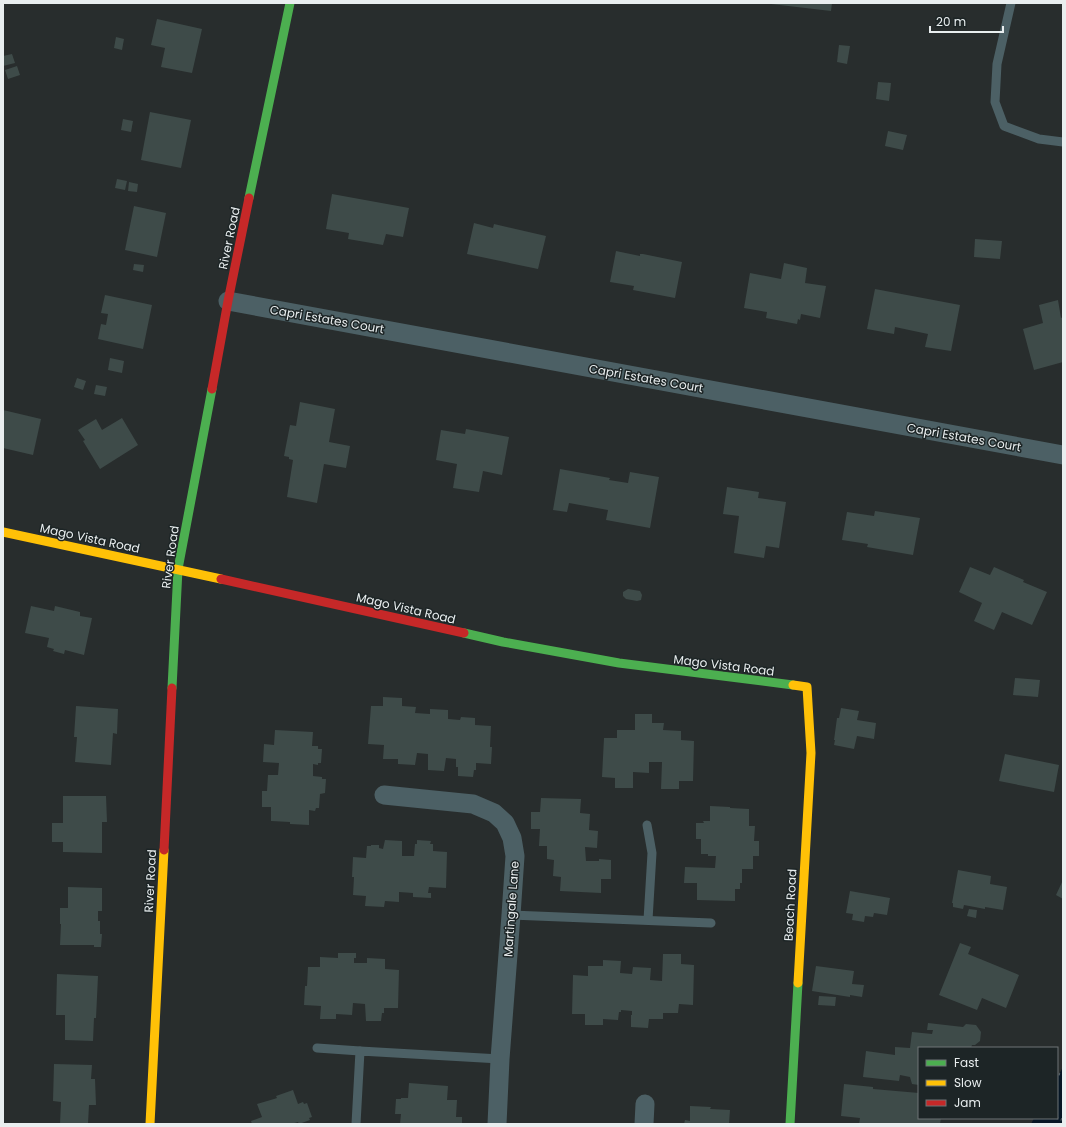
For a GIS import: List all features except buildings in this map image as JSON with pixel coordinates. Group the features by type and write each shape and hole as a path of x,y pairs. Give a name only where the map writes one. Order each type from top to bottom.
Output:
{"street":[{"name":"River Road","path":"150,1124 178,569 228,301 290,3"},
{"name":"Capri Estates Court","path":"228,301 1063,455"},
{"name":"Mago Vista Road","path":"3,532 178,569 487,639 563,654 619,663 807,687"},
{"name":"Beach Road","path":"790,1124 811,753 807,687"},
{"name":"Martingale Lane","path":"384,795 473,804 494,813 505,823 512,838 515,856 500,1059 497,1124"},
{"path":"644,1124 645,1104"}],"lane":[{"path":"1011,3 997,64 995,102 1004,126 1039,139 1063,142"},
{"path":"647,825 652,853 648,920"},
{"path":"511,915 710,923"},
{"path":"317,1048 500,1059"},
{"path":"356,1124 360,1051"}],"path":[{"path":"1059,1074 1063,1075"}],"water":[{"path":"1063,1067 1063,1124 1031,1124 1034,1119 1058,1119 1058,1076"}],"traffic: fast":[{"path":"249,198 290,3"},
{"path":"172,688 178,569 212,389"},
{"path":"464,633 503,642 619,663 793,685"},
{"path":"790,1124 798,983"}],"traffic: slow":[{"path":"3,532 221,579"},
{"path":"793,685 807,687 811,753 798,983"},
{"path":"150,1124 164,850"}],"traffic: jam":[{"path":"212,389 249,198"},
{"path":"221,579 464,633"},
{"path":"164,850 172,688"}]}
